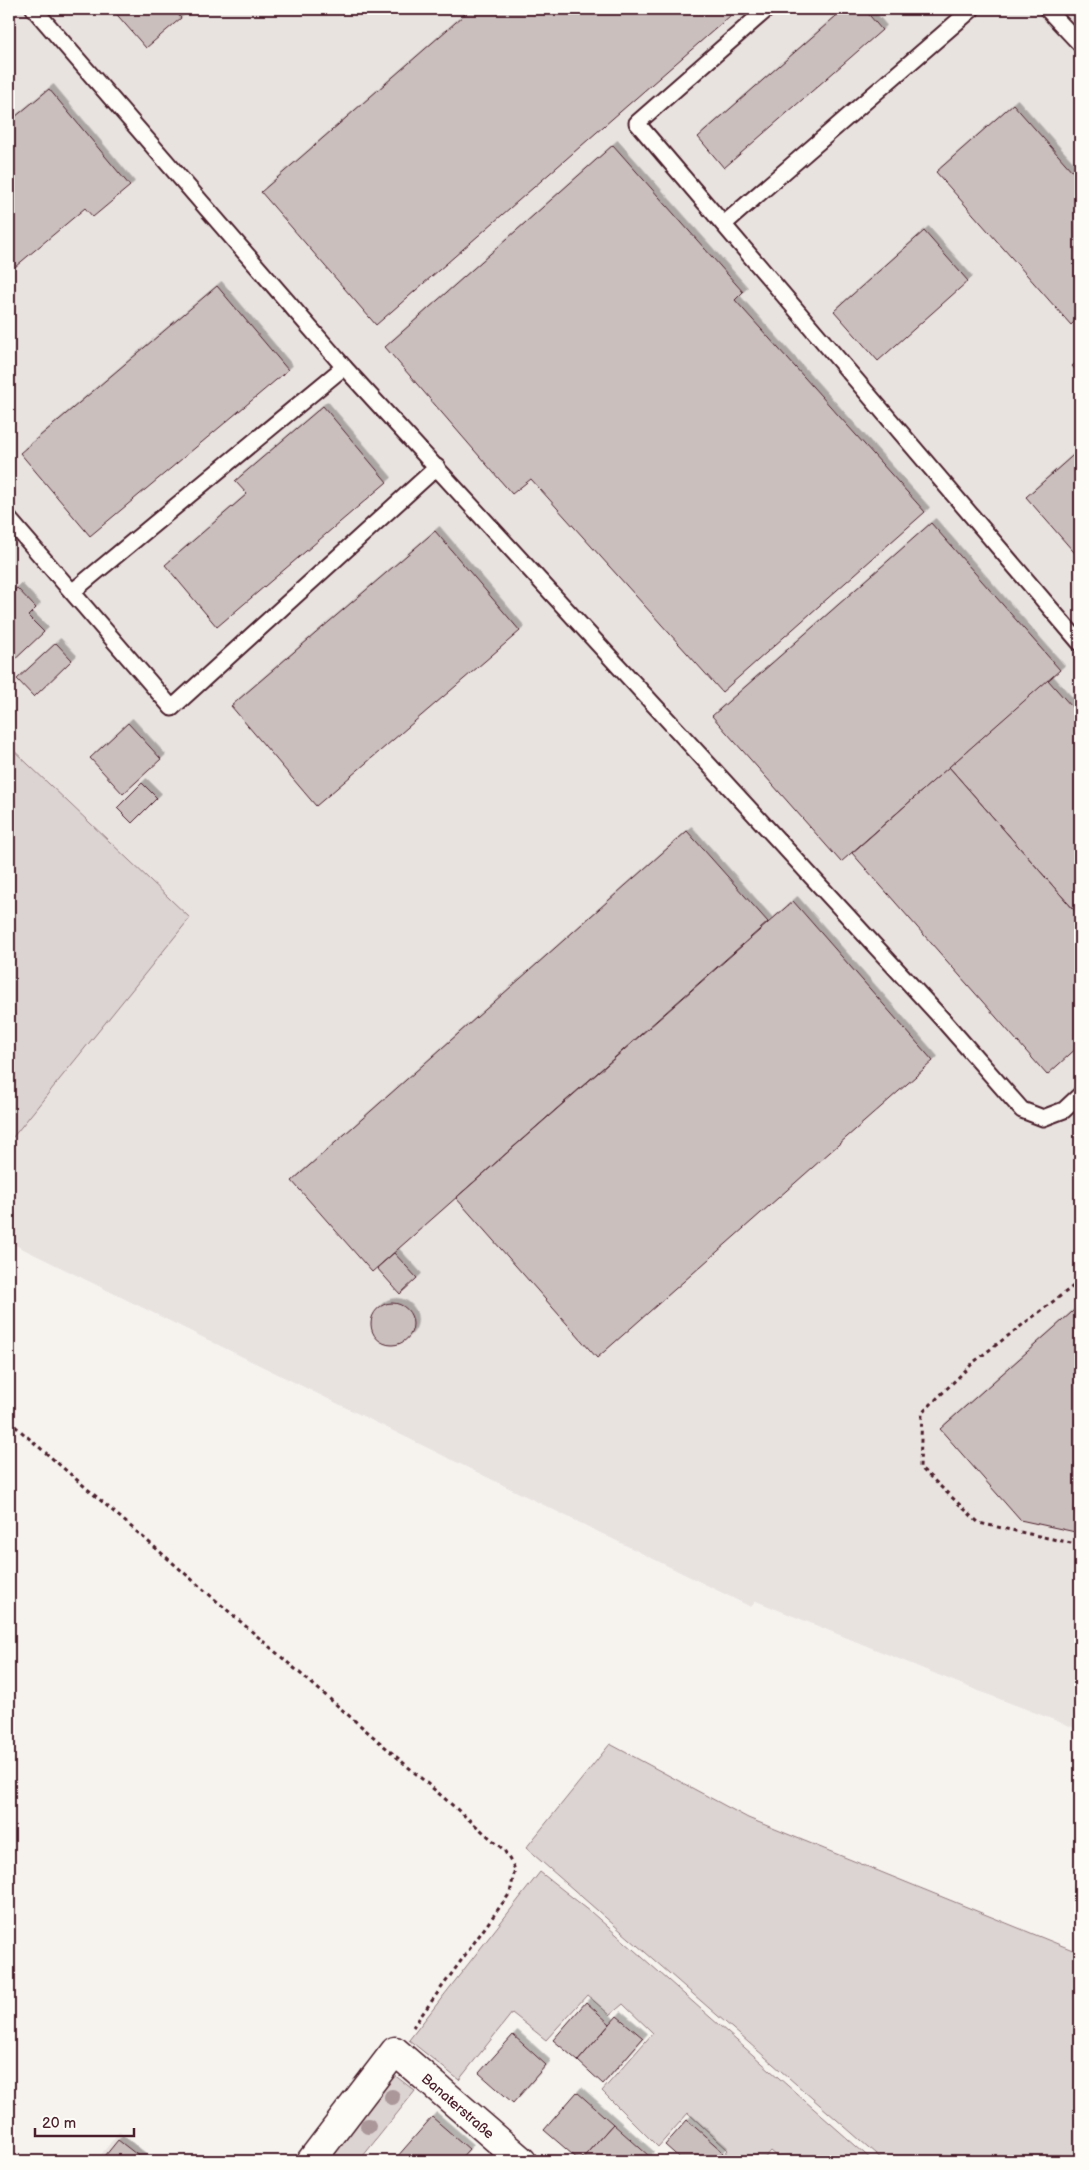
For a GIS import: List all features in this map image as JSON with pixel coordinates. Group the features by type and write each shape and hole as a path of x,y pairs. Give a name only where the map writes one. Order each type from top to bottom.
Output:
{"street":[{"path":"311,2161 395,2052"},
{"name":"Banaterstraße","path":"395,2052 522,2161"}],"lane":[{"path":"34,9 344,367 1022,1110 1043,1118 1064,1110 1080,1095"},
{"path":"767,9 637,123 1080,643"},
{"path":"724,224 972,9"},
{"path":"1047,9 1080,44"},
{"path":"72,592 344,367"},
{"path":"9,519 172,708 437,468"}],"path":[{"path":"1080,1281 975,1361 922,1413 920,1468 979,1523 1080,1545"},
{"path":"9,1421 504,1850 515,1868 510,1893 395,2052"}],"shaded area":[{"path":"9,9 1080,9 1080,1730 756,1601 751,1607 9,1242"},
{"path":"9,746 190,918 9,1142"},
{"path":"610,1744 748,1818 1080,1953 1080,2161 884,2161 526,1848"},
{"path":"540,1872 591,1912 873,2161 783,2161 771,2151 762,2161 719,2161 728,2150 688,2113 658,2147 602,2091 653,2033 623,2004 610,2015 587,1995 546,2040 512,2013 459,2080 409,2040"},
{"path":"393,2074 415,2091 359,2161 324,2161"},
{"path":"119,2132 157,2161 96,2161"}],"building":[{"path":"112,9 173,9 181,18 146,48"},
{"path":"471,9 738,9 376,325 261,192"},
{"path":"844,9 864,9 882,30 724,168 698,137"},
{"path":"49,89 130,186 93,217 85,208 9,272 9,122"},
{"path":"1013,104 1080,180 1080,316 1071,325 936,172"},
{"path":"613,145 743,292 735,300 925,512 722,692 531,479 512,494 385,347"},
{"path":"924,231 968,281 878,361 834,311"},
{"path":"217,286 288,370 90,536 20,453"},
{"path":"1080,359 1080,375 1072,366"},
{"path":"323,406 387,482 217,627 165,565 247,494 235,481"},
{"path":"1080,449 1080,559 1026,497"},
{"path":"931,523 1060,670 841,862 712,716"},
{"path":"435,531 520,631 316,806 231,706"},
{"path":"17,588 36,608 28,616 44,632 9,665 9,595"},
{"path":"56,643 72,660 34,697 17,679"},
{"path":"1048,680 1080,716 1080,917 949,767"},
{"path":"128,723 161,759 123,794 90,758"},
{"path":"949,767 1080,917 1080,1045 1047,1075 852,853"},
{"path":"142,783 157,798 132,823 117,808"},
{"path":"687,831 768,922 372,1272 292,1181"},
{"path":"793,901 933,1061 597,1358 456,1198"},
{"path":"394,1253 417,1278 400,1294 377,1268"},
{"path":"388,1303 396,1303 407,1309 413,1324 407,1339 396,1345 388,1345 377,1339 371,1328 371,1320 377,1309"},
{"path":"1080,1305 1080,1533 1020,1520 940,1429"},
{"path":"586,2002 610,2024 578,2061 553,2040"},
{"path":"617,2016 643,2038 603,2084 578,2061"},
{"path":"513,2035 546,2065 513,2103 479,2073"},
{"path":"577,2092 613,2124 580,2161 544,2130"},
{"path":"432,2117 469,2149 458,2161 403,2161 397,2157"},
{"path":"687,2120 723,2152 715,2161 683,2161 665,2145"},
{"path":"613,2124 649,2156 645,2161 580,2161"},
{"path":"118,2140 145,2161 101,2161"}]}
